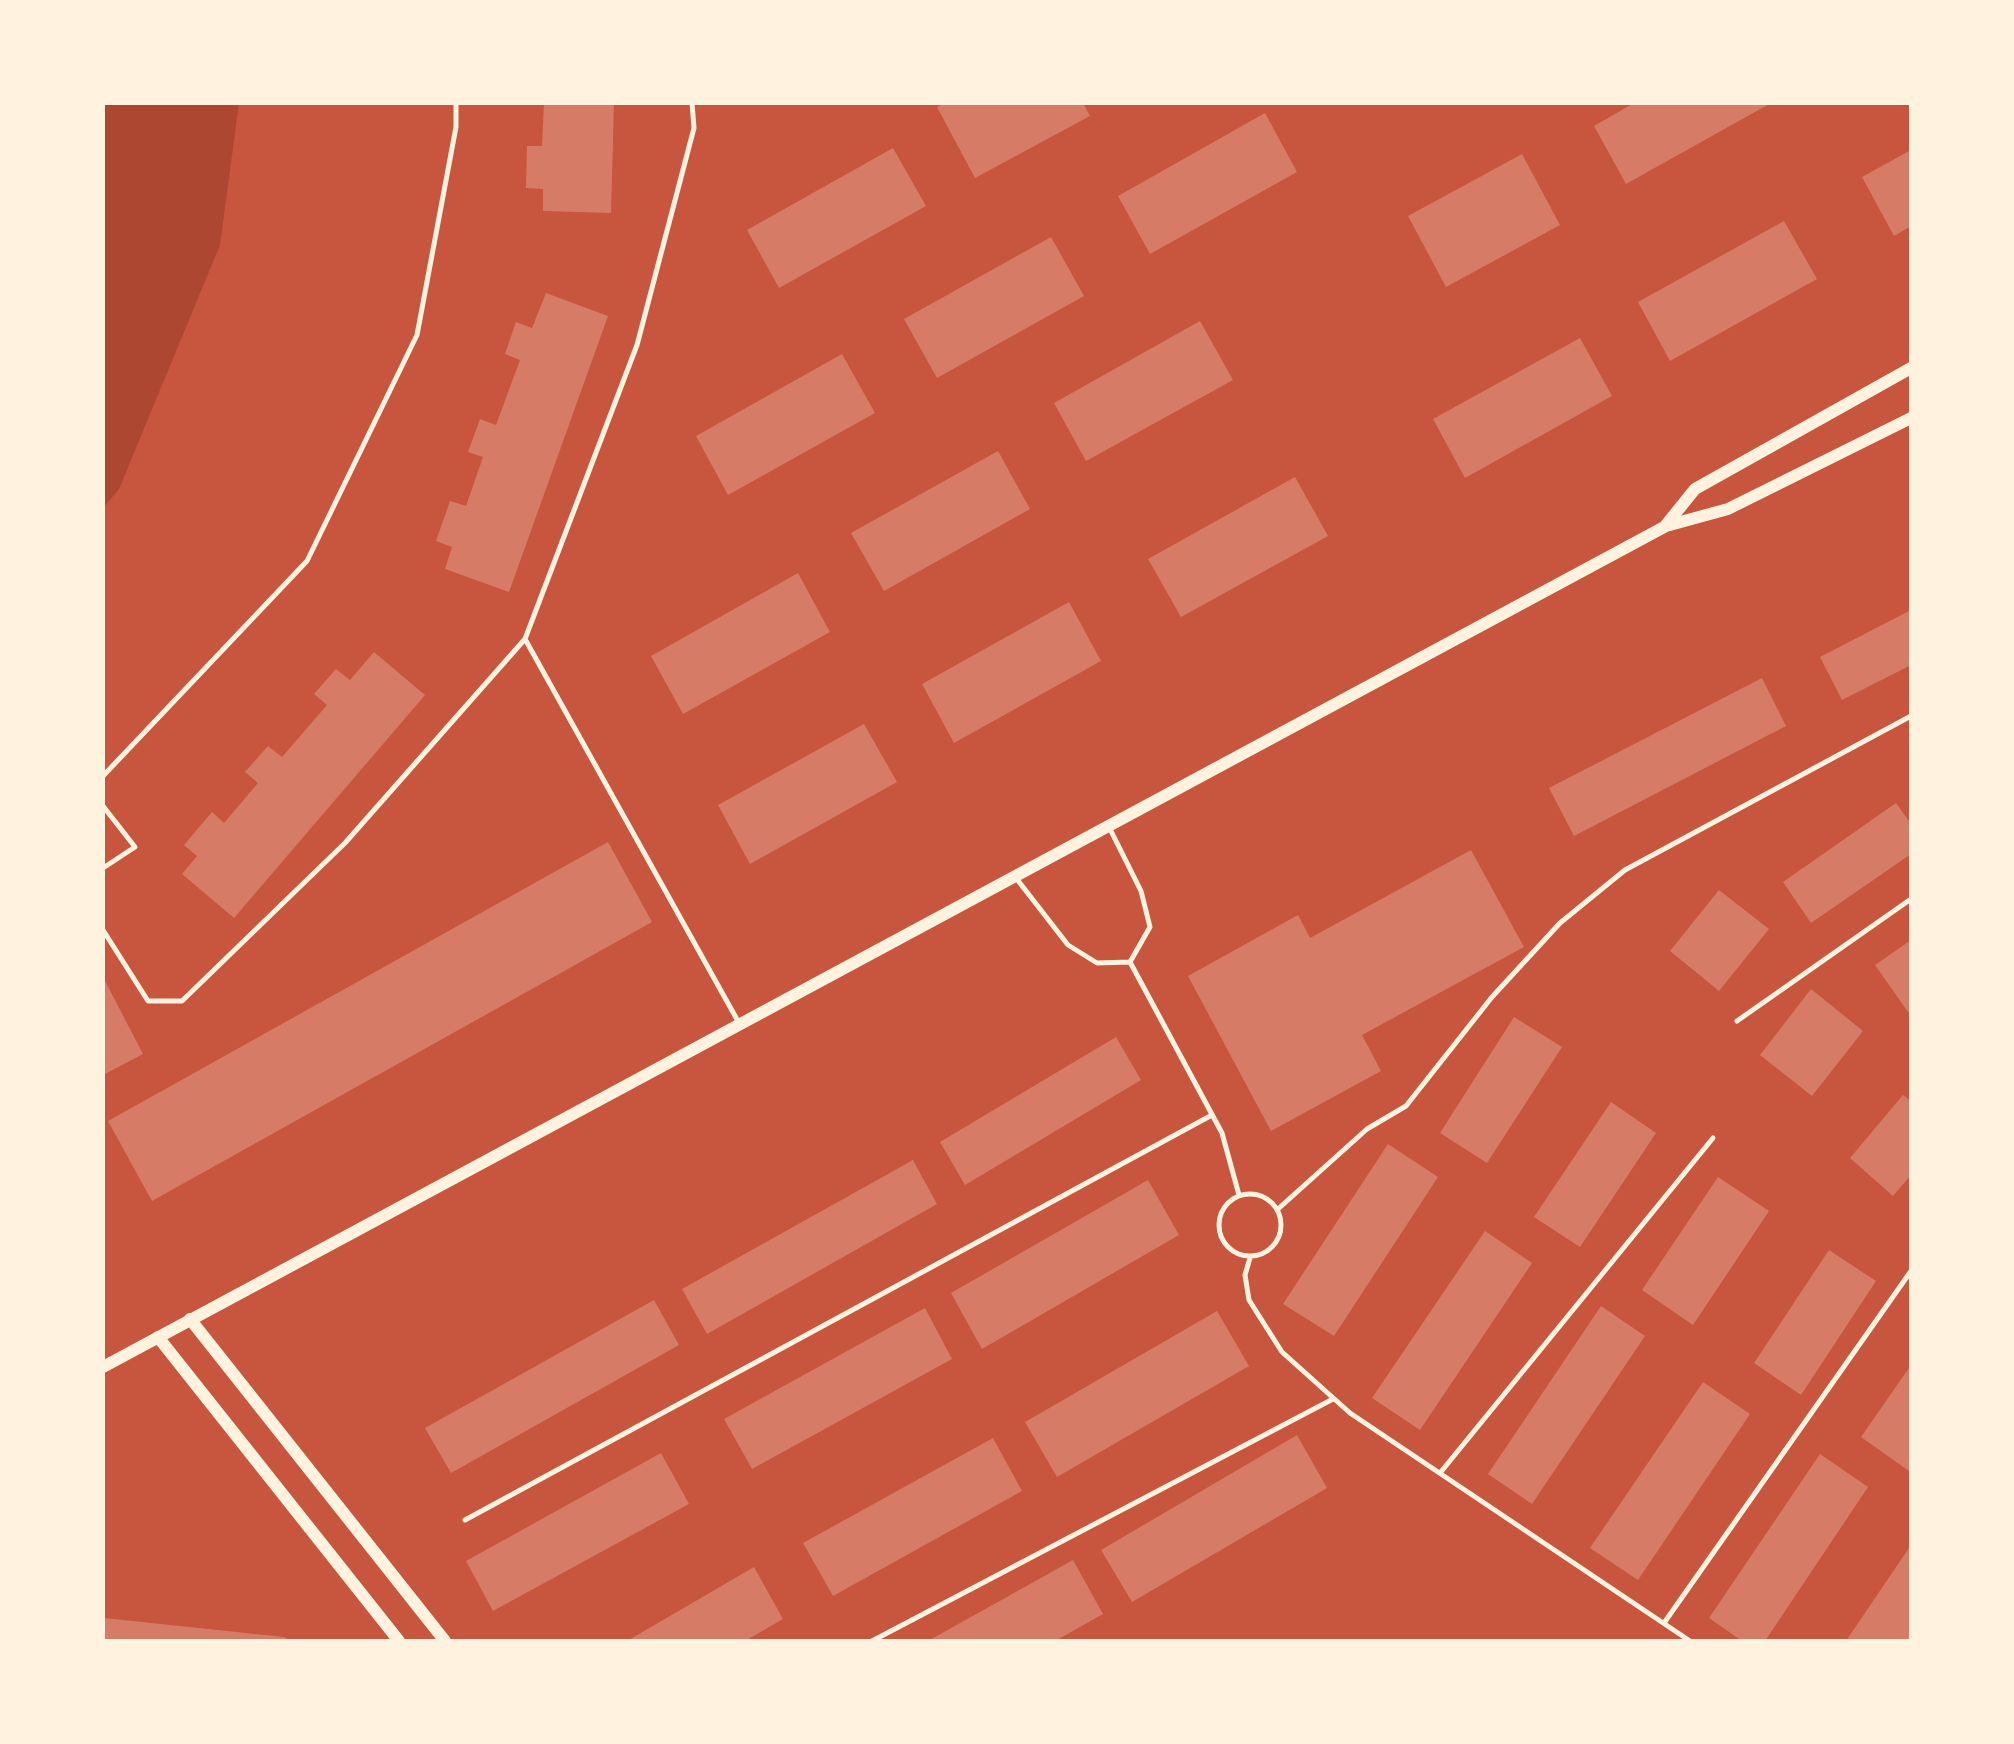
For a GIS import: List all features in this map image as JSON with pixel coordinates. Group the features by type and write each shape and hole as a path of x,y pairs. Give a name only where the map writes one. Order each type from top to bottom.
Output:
{"street":[{"path":"1666,526 1695,489 1911,368"},
{"path":"103,1367 1666,526 1728,509 1911,418"},
{"path":"190,1319 446,1641"},
{"path":"158,1337 399,1641"}],"lane":[{"path":"103,776 307,561 417,335 456,127 456,103"},
{"path":"103,930 148,1001 183,1001 345,843 525,639 637,345 694,128 692,103"},
{"path":"525,639 739,1023"},
{"path":"1278,1209 1367,1129 1406,1106 1492,997 1560,923 1625,870 1911,716"},
{"path":"103,806 135,847 103,869"},
{"path":"1108,825 1141,891 1150,927 1130,962"},
{"path":"1014,875 1068,945 1097,963 1130,962"},
{"path":"1737,1021 1911,899"},
{"path":"1130,962 1222,1133 1239,1195"},
{"path":"465,1520 1212,1115"},
{"path":"1440,1474 1713,1138"},
{"path":"1239,1195 1261,1195 1278,1209 1282,1230 1270,1250 1250,1258 1229,1250 1218,1231 1222,1209 1239,1195"},
{"path":"1250,1258 1245,1275 1249,1300 1282,1352 1333,1399 1690,1641"},
{"path":"1664,1623 1911,1271"},
{"path":"872,1641 1333,1399"}],"shaded area":[{"path":"103,103 239,103 220,245 119,489 103,508"}],"building":[{"path":"544,103 614,103 611,213 543,211 543,189 526,188 527,146 542,146"},
{"path":"945,103 1083,103 1090,116 975,178 937,107"},
{"path":"1634,103 1771,103 1626,184 1594,126"},
{"path":"1265,113 1297,172 1150,254 1118,196"},
{"path":"893,148 926,206 779,288 747,230"},
{"path":"1911,150 1911,226 1894,236 1862,177"},
{"path":"1522,154 1560,225 1446,287 1408,216"},
{"path":"1784,221 1817,279 1670,361 1638,302"},
{"path":"1051,237 1084,296 937,378 904,319"},
{"path":"546,293 608,316 509,592 445,569 452,547 436,541 450,501 466,506 483,457 468,452 480,419 496,425 520,360 505,354 516,322 532,328"},
{"path":"1200,321 1233,380 1086,461 1054,403"},
{"path":"1580,338 1612,396 1465,478 1433,419"},
{"path":"842,354 875,413 728,495 696,436"},
{"path":"998,451 1030,509 884,591 851,533"},
{"path":"1295,477 1328,536 1181,617 1148,559"},
{"path":"798,573 830,632 683,714 651,656"},
{"path":"1069,602 1101,661 954,743 922,684"},
{"path":"1911,610 1911,665 1842,700 1820,657"},
{"path":"374,652 425,695 234,918 182,874 197,856 184,845 212,812 224,823 258,783 245,772 268,746 282,757 327,705 314,694 336,669 350,680"},
{"path":"1762,678 1786,726 1574,836 1549,788"},
{"path":"864,724 897,782 750,864 718,805"},
{"path":"1896,803 1911,824 1911,854 1811,923 1783,882"},
{"path":"608,842 652,922 152,1201 108,1121"},
{"path":"1471,850 1524,947 1362,1035 1381,1071 1271,1131 1188,976 1298,915 1310,938"},
{"path":"1719,890 1769,929 1719,991 1670,951"},
{"path":"1911,940 1911,1010 1908,1012 1875,965"},
{"path":"103,977 143,1054 103,1075"},
{"path":"1811,989 1863,1031 1812,1096 1760,1055"},
{"path":"1514,1017 1562,1047 1487,1163 1440,1133"},
{"path":"1116,1037 1141,1080 965,1185 940,1142"},
{"path":"1903,1095 1911,1101 1911,1175 1893,1196 1850,1158"},
{"path":"1611,1102 1656,1133 1580,1247 1534,1217"},
{"path":"1388,1144 1438,1177 1334,1336 1283,1304"},
{"path":"913,1160 937,1204 707,1334 682,1289"},
{"path":"1718,1177 1769,1211 1693,1325 1642,1290"},
{"path":"1148,1180 1179,1235 982,1349 951,1293"},
{"path":"1485,1231 1532,1263 1420,1430 1372,1398"},
{"path":"1829,1250 1876,1281 1801,1395 1754,1363"},
{"path":"654,1300 679,1345 451,1473 425,1428"},
{"path":"1601,1306 1645,1336 1532,1504 1488,1474"},
{"path":"925,1308 952,1359 752,1469 724,1419"},
{"path":"1217,1311 1249,1366 1057,1477 1025,1422"},
{"path":"1911,1365 1911,1469 1909,1471 1861,1437"},
{"path":"1703,1382 1750,1414 1638,1580 1590,1548"},
{"path":"1297,1435 1327,1488 1132,1602 1101,1550"},
{"path":"993,1438 1022,1491 833,1596 803,1543"},
{"path":"661,1453 689,1504 493,1611 466,1561"},
{"path":"1820,1454 1868,1487 1765,1641 1742,1641 1709,1618"},
{"path":"1911,1545 1911,1641 1846,1641"},
{"path":"1073,1560 1103,1614 1055,1641 928,1641"},
{"path":"754,1567 783,1619 745,1641 627,1641"},
{"path":"104,1618 284,1637 290,1641 103,1641"}]}
